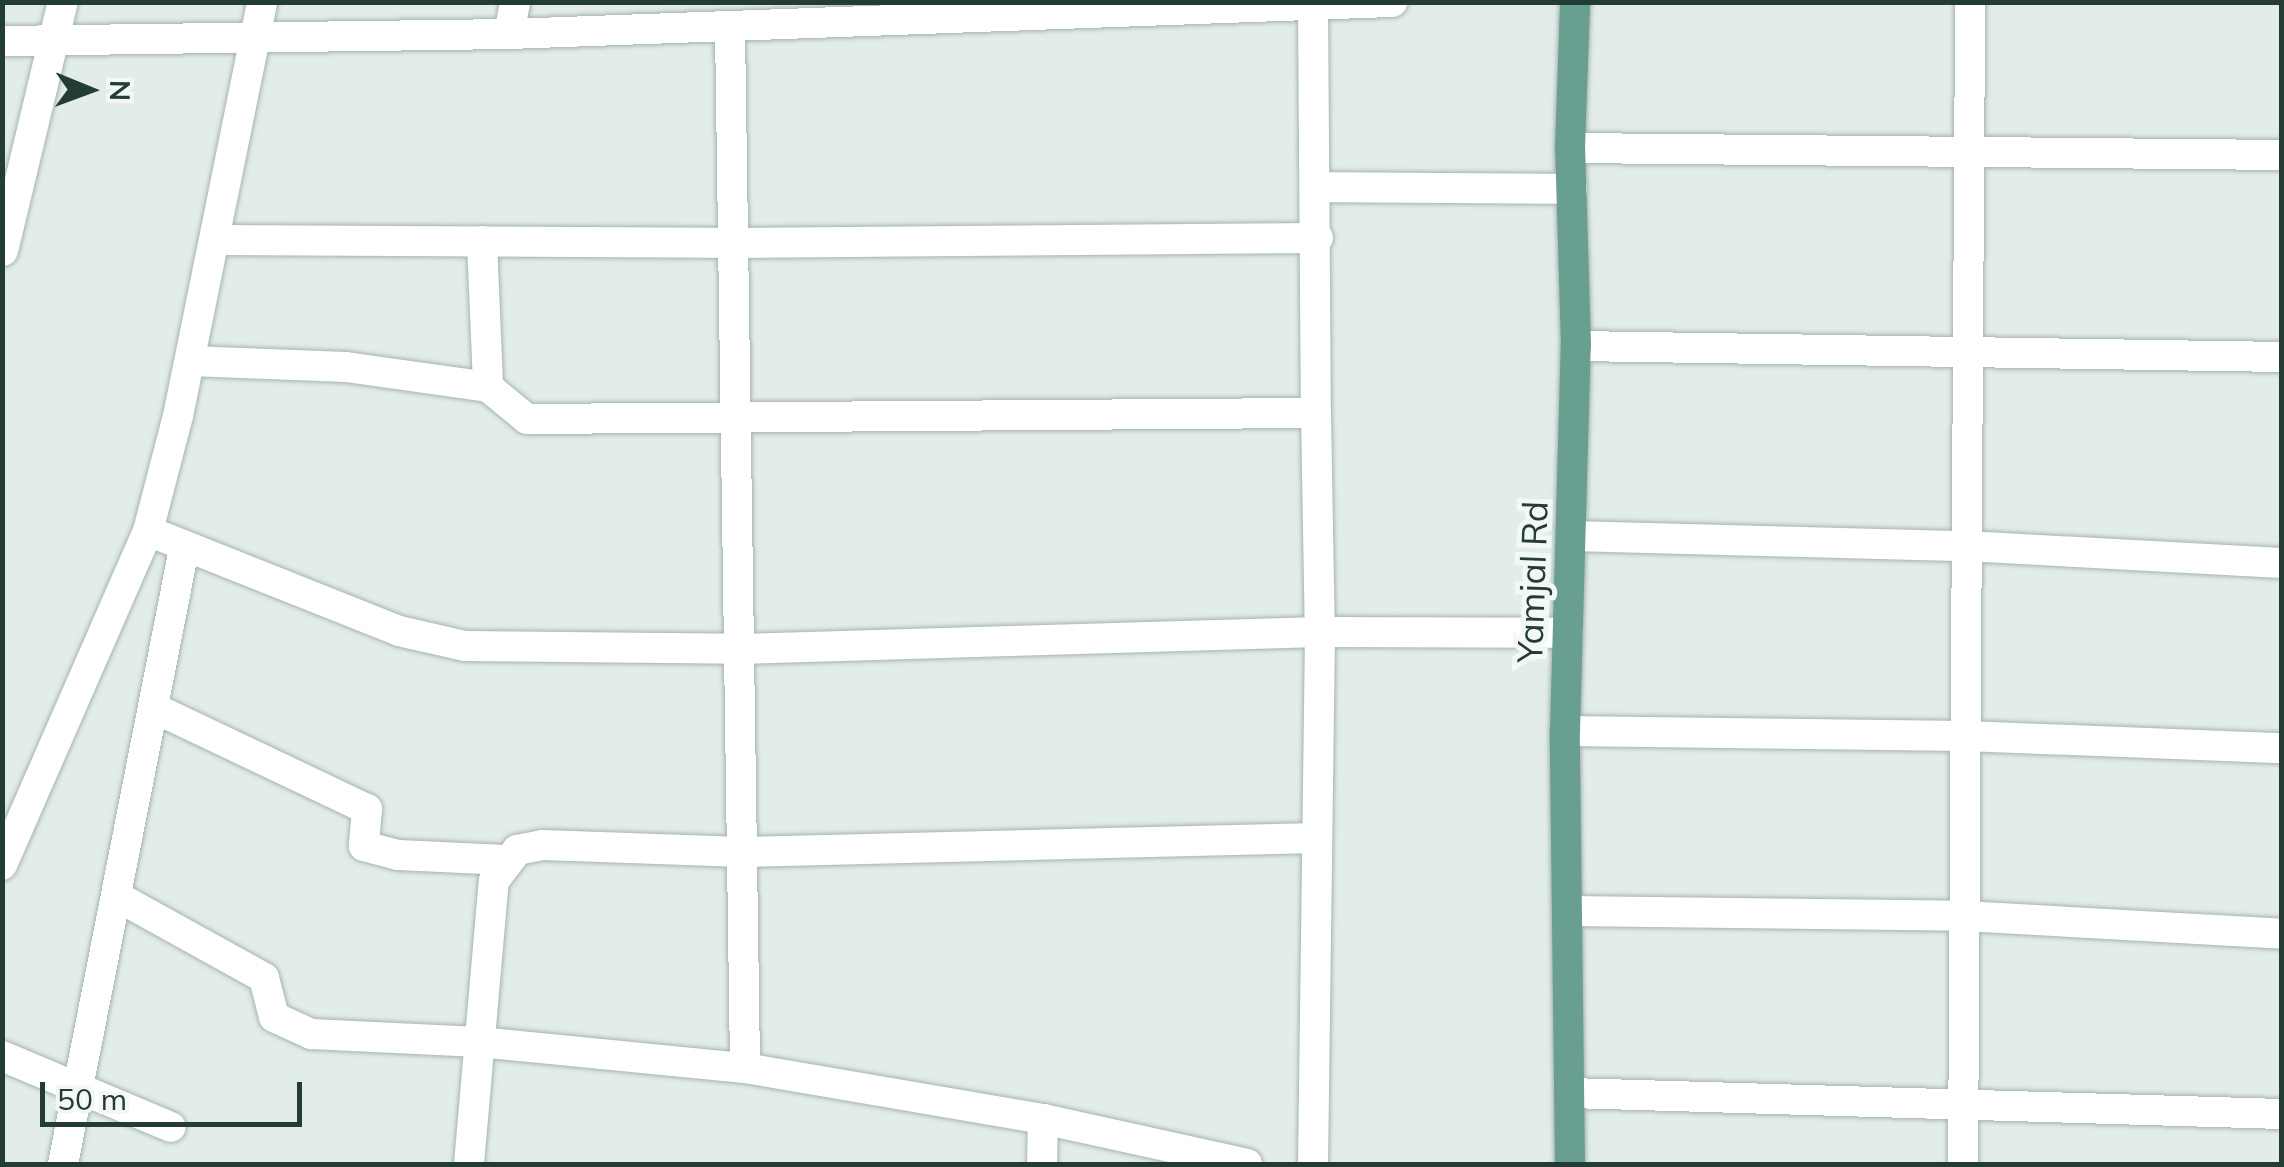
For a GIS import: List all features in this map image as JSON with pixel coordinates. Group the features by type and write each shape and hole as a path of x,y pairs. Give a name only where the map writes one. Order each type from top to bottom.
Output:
{"main road":[{"name":"Yamjal Rd","path":"1570,1164 1565,731 1576,346 1570,148 1575,2"}],"street":[{"path":"3,251 64,2"},
{"path":"2,865 148,531 190,361 262,2"},
{"path":"509,34 515,2"},
{"path":"2,41 730,28 1392,2"},
{"path":"1963,1164 1970,2"},
{"path":"1313,4 1320,632 1313,1164"},
{"path":"730,28 745,1068"},
{"path":"1570,148 2282,155"},
{"path":"1317,186 1572,189"},
{"path":"216,240 733,243 1318,238"},
{"path":"482,241 488,387"},
{"path":"1576,346 2282,357"},
{"path":"190,361 346,367 488,387 527,420 1316,413"},
{"path":"148,531 184,549 399,631 442,642 739,648 1320,632 1568,633"},
{"path":"1571,536 1966,546 2282,562"},
{"path":"63,1164 81,1091 184,549"},
{"path":"154,708 368,808 364,846 398,855 506,860"},
{"path":"1565,731 1966,736 2282,748"},
{"path":"469,1164 494,882 506,860 517,850 543,845 743,852 1317,838"},
{"path":"118,896 264,978 274,1017 311,1034 479,1042 745,1068 1043,1119 1247,1164"},
{"path":"1567,911 1964,916 2282,934"},
{"path":"2,1056 171,1128"},
{"path":"1570,1094 2282,1114"},
{"path":"1042,1164 1043,1119"}]}
